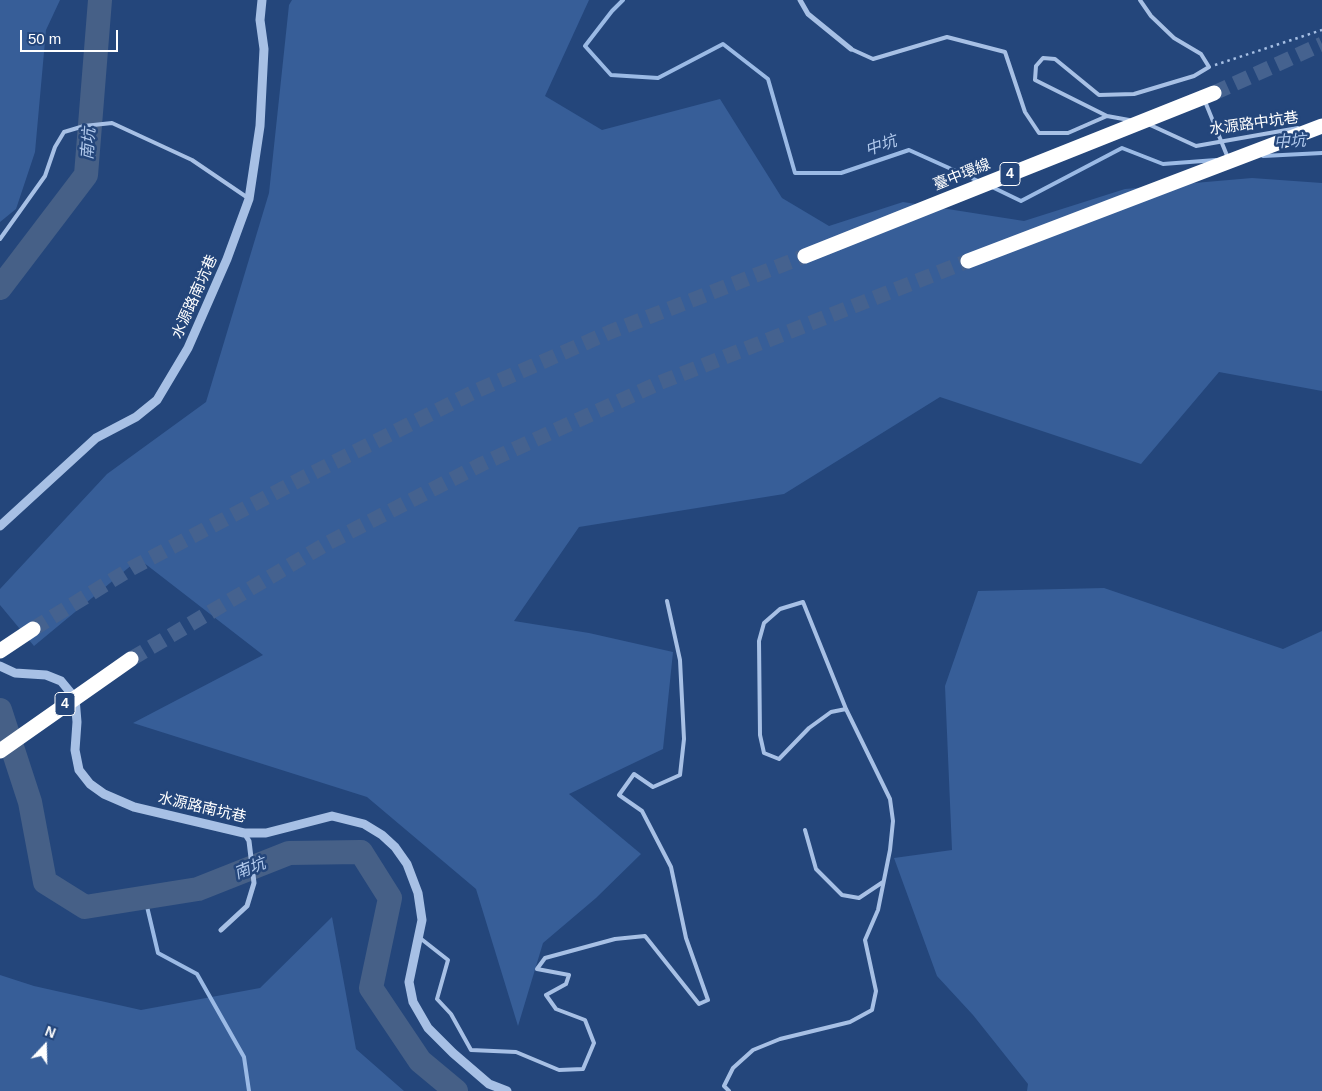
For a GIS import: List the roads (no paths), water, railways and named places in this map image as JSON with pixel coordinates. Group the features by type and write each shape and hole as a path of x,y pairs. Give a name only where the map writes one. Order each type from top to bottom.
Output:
{"highway":[{"name":"臺中環線","path":"805,256 1209,95"},
{"path":"968,262 1322,126"},
{"path":"0,651 33,629"},
{"name":"4","path":"0,751 131,659"}],"street":[{"name":"水源路南坑巷","path":"0,526 96,438 136,417 157,400 188,348 227,259 249,199 261,117 264,50 260,20 262,0"},
{"path":"800,0 808,14 851,50"},
{"name":"水源路南坑巷","path":"0,666 15,673 46,675 61,681 71,692 75,698 77,722 75,750 79,770 90,784 104,794 134,807 244,833 266,833 332,816 364,824 396,847 407,864 418,892 422,920 409,982 413,1002 428,1028 453,1054 489,1084 507,1091"},
{"path":"221,930 247,906 254,883 249,841 244,833"}],"lane":[{"name":"水源路中坑巷","path":"1140,0 1151,16 1174,38 1201,54 1209,66 1194,76 1134,94 1099,95 1055,58 1043,58 1036,66 1035,80 1065,97 1107,116 1146,123 1196,146 1299,128 1322,132"},
{"path":"851,50 873,59 947,38 1005,52 1025,112 1039,133 1068,132 1107,116"},
{"path":"1209,95 1230,162"},
{"path":"0,239 45,176 55,147 64,132 84,126 112,123 192,160 249,199"},
{"path":"418,936 448,960 437,999 451,1014 471,1050 516,1052 559,1070 583,1069 594,1043 585,1020 556,1009 546,996 566,984 569,975 538,969 545,958 615,939 645,936 699,1004 708,1000 686,938 671,867 642,811 619,795 634,774 653,787 680,775 684,739 680,660 667,601"},
{"path":"729,1091 724,1086 733,1068 753,1050 780,1038 850,1022 872,1010 876,991 865,940 878,910 883,882 893,821 890,799 846,709 803,602 780,609 764,623 759,641 760,735 764,753 779,759 809,728 831,712 846,709"},
{"path":"805,830 816,869 842,895 858,898 883,882"}],"waterway":[{"name":"南坑","path":"0,288 86,175 100,0"},
{"name":"中坑","path":"623,0 585,46 611,75 658,78 723,44 768,79 795,173 841,173 909,150 978,181"},
{"name":"中坑","path":"992,187 1021,201 1122,148 1163,164 1216,160"},
{"name":"中坑","path":"1263,156 1322,153"},
{"name":"南坑","path":"0,710 30,802 45,882 85,907 198,889 289,853 361,852 390,898 371,988 420,1061 456,1091"},
{"path":"145,898 158,953 197,974 244,1057 249,1091"}],"tunnel":[{"path":"1214,93 1322,44"},
{"path":"33,629 132,568 303,478 476,391 610,332 805,256"},
{"path":"131,659 326,544 482,464 659,383 968,261"}]}
